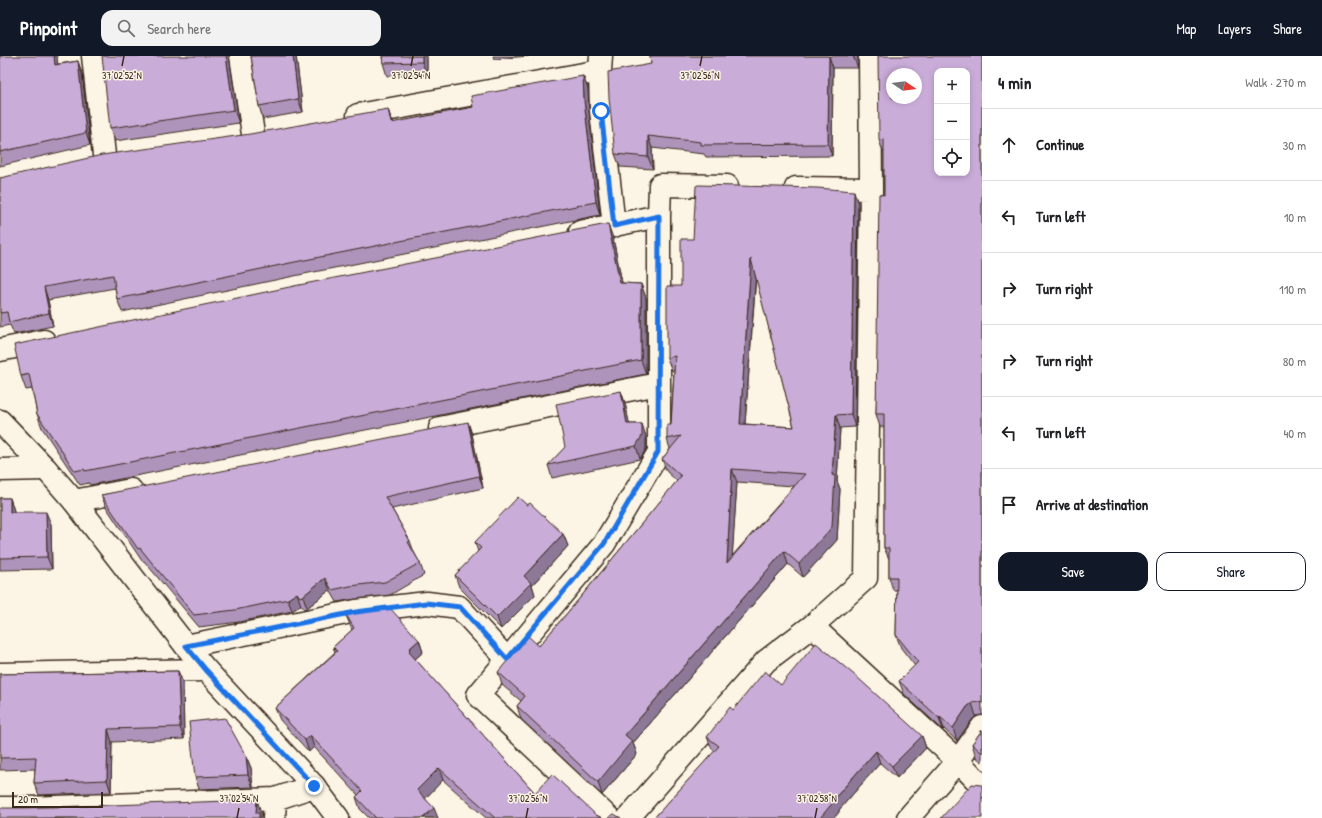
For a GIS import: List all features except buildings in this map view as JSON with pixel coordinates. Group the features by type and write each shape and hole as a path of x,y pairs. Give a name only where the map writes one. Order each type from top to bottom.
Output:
{"street":[{"path":"93,56 104,155"},
{"path":"241,56 245,135 276,130"},
{"path":"628,818 766,661 812,626 866,578 870,56"},
{"path":"338,118 601,63 601,111 614,226"},
{"path":"82,160 127,152"},
{"path":"609,818 478,695 604,544 658,452 660,185 746,187"},
{"path":"777,187 870,189"},
{"path":"559,236 659,216"},
{"path":"0,350 62,337"},
{"path":"418,432 658,384"},
{"path":"0,421 74,501 206,670 314,786 338,818"},
{"path":"0,470 46,469"},
{"path":"74,501 147,486"},
{"path":"186,646 356,612 426,603 460,607 507,659"},
{"path":"812,626 958,761 982,786"},
{"path":"0,674 206,670"},
{"path":"908,818 958,761 982,727"},
{"path":"0,808 28,813 274,808 314,786"}],"route":[{"path":"314,786 206,670 186,646 356,612 426,603 460,607 507,659 604,544 658,452 659,216 614,226 601,111"}]}
